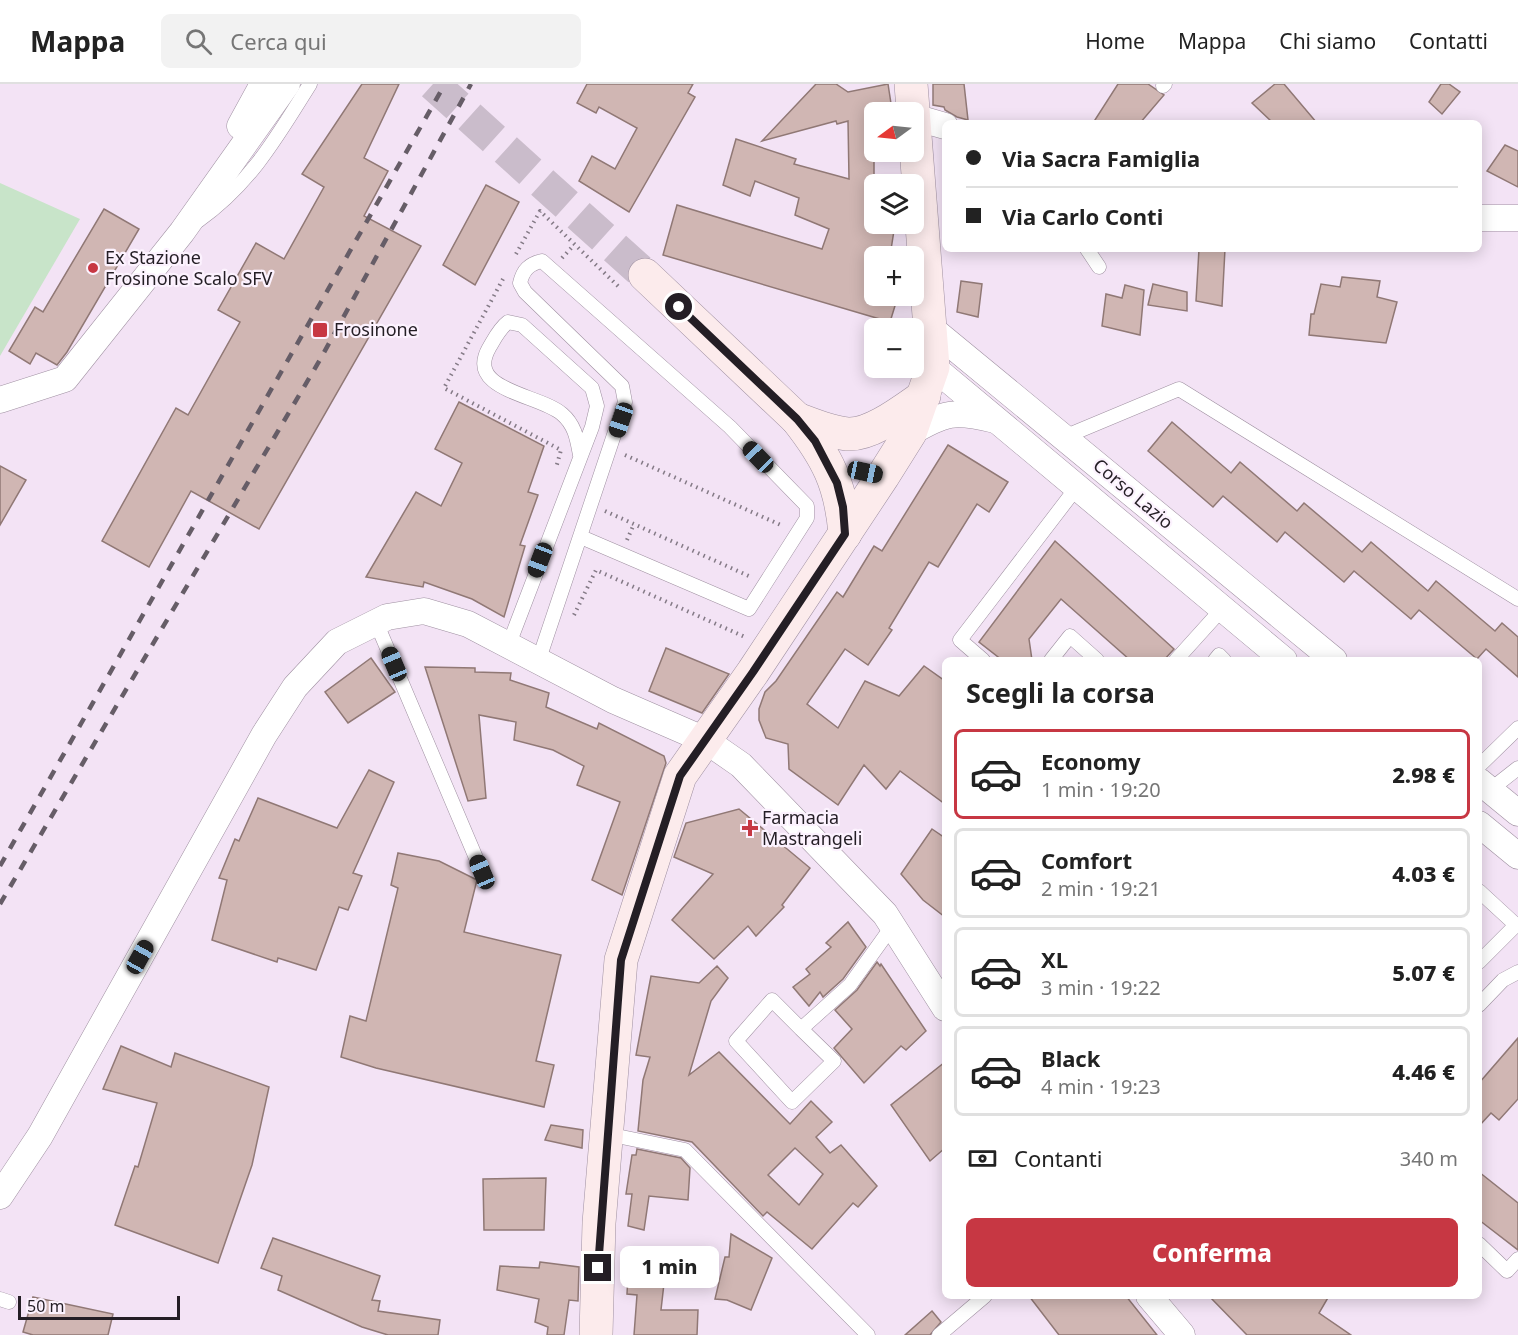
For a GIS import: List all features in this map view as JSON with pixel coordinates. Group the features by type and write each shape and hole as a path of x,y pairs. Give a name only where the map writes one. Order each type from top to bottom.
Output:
{"street":[{"path":"182,232 263,84"},
{"path":"0,400 64,379 182,232 287,84"},
{"path":"911,84 913,102"},
{"path":"924,120 942,125"},
{"path":"596,1335 599,1222 621,960 680,776 883,476 910,433 929,382 932,329 918,162"},
{"path":"1482,218 1518,218"},
{"path":"645,274 797,419 829,464 843,507 845,534"},
{"name":"Corso Lazio","path":"932,329 1330,657"},
{"path":"797,419 827,430 850,434 877,426 929,382"},
{"name":"Corso Lazio","path":"929,382 998,421 1280,657"},
{"name":"Corso Lazio","path":"910,433 940,415 968,413 998,421"},
{"path":"850,434 870,453 883,476"},
{"path":"829,464 883,476"},
{"path":"0,1196 40,1136 264,735 295,687 337,642 387,617 424,611 468,624 539,659 613,700 705,740 741,765 885,914 942,1003"},
{"path":"1484,785 1518,813"},
{"path":"1482,826 1518,856"},
{"path":"1152,1299 1182,1335"}],"lane":[{"path":"182,232 225,202 264,157 310,84"},
{"path":"1089,252 1099,267"},
{"path":"539,659 625,402 622,386 525,292 520,283 522,273 532,263 542,261 730,427 807,506 807,518 748,609 581,537"},
{"path":"509,644 580,455 597,406 592,388 522,325 508,322 500,329 483,358 483,368 489,380 560,412 571,423 577,436 580,455"},
{"path":"1064,437 1179,389 1518,599"},
{"path":"980,657 960,640 1077,487"},
{"path":"1179,657 1222,609"},
{"path":"376,622 482,872"},
{"path":"1053,657 1070,636 1093,657"},
{"path":"1482,763 1518,728"},
{"path":"1484,785 1518,768"},
{"path":"1482,894 1516,925 1482,959"},
{"path":"801,1029 850,985 893,925"},
{"path":"1482,1002 1503,980 1518,972"},
{"path":"772,1000 801,1029 834,1061 792,1102 736,1041 772,1000"},
{"path":"607,1134 685,1150 868,1335"},
{"path":"1482,1247 1507,1271 1518,1259"},
{"path":"939,1335 981,1299"}],"path":[{"path":"512,262 540,211"},
{"path":"507,272 444,388 561,450 554,472"},
{"path":"620,452 798,532"},
{"path":"571,622 596,570 749,638"}],"green space":[{"path":"0,183 80,219 0,356"}],"building":[{"name":"Frosinone","path":"362,84 399,84 364,158 388,171 364,216 421,246 259,529 191,491 149,567 102,541 176,408 188,415 240,322 218,310 256,243 284,259 324,187 302,174"},
{"path":"587,84 693,84 688,93 695,97 629,212 579,181 592,156 615,169 637,128 599,107 596,113 577,103"},
{"path":"816,84 836,84 848,92 888,84 891,102 864,102 864,162 874,162 874,174 864,174 864,234 893,234 892,246 864,246 864,306 895,306 891,318 876,318 663,255 677,205 822,249 829,229 795,215 799,198 755,181 750,196 723,185 736,139 796,159 794,164 849,179 848,121 837,124 836,121 762,141"},
{"path":"933,84 964,84 968,120 957,117 944,107 933,105"},
{"path":"1118,84 1148,84 1164,95 1143,120 1095,120"},
{"path":"1275,84 1284,84 1314,120 1270,120 1252,103"},
{"path":"1441,84 1449,84 1460,92 1442,114 1429,102"},
{"path":"1505,145 1518,151 1518,187 1487,171"},
{"path":"486,185 519,202 475,285 443,265"},
{"name":"Ex Stazione Frosinone Scalo SFV","path":"104,209 139,229 67,352 57,365 36,353 30,364 9,351 35,307 43,312"},
{"path":"1199,252 1225,252 1222,306 1196,301"},
{"path":"1342,277 1380,281 1377,297 1397,302 1386,343 1309,335 1311,314 1314,314 1321,284 1340,287"},
{"path":"961,281 982,284 978,317 957,312"},
{"path":"1153,284 1187,292 1187,311 1148,305"},
{"path":"1125,285 1144,290 1140,335 1102,326 1106,294 1122,298"},
{"path":"459,402 544,446 528,492 538,495 520,545 525,546 504,617 472,599 424,582 423,587 366,577 416,492 441,506 462,463 435,449"},
{"path":"1172,422 1231,473 1240,462 1297,511 1304,503 1362,552 1371,542 1428,591 1436,581 1495,631 1502,623 1518,637 1518,677 1486,649 1479,657 1475,657 1419,610 1411,619 1354,571 1344,582 1285,532 1277,542 1223,496 1213,507 1148,451"},
{"path":"948,445 1008,482 989,512 977,504 938,567 929,562 889,628 892,630 868,665 845,649 807,704 838,728 865,681 899,696 924,666 942,679 942,802 900,771 886,789 864,765 838,805 789,769 788,744 766,738 759,720 759,709 765,692 776,681 837,592 843,597 874,546 882,551"},
{"path":"0,466 26,480 0,525"},
{"path":"1055,541 1174,649 1167,657 1127,657 1061,599 1029,639 1032,657 998,657 979,642"},
{"path":"666,648 729,674 702,713 649,691"},
{"path":"371,658 395,692 348,723 325,692"},
{"path":"425,667 475,668 475,672 511,673 510,680 549,693 546,707 597,729 599,723 664,756 666,763 622,895 592,880 620,802 577,785 584,766 553,750 514,740 516,722 479,715 486,798 468,801"},
{"path":"369,770 394,782 353,873 362,876 348,910 339,907 316,970 278,958 277,962 212,940 227,880 219,878 235,839 239,841 258,798 337,828"},
{"path":"739,809 810,868 782,905 784,907 756,936 748,926 714,959 672,920 713,874 674,857 686,823"},
{"path":"932,829 942,836 942,915 923,900 901,874"},
{"path":"398,853 439,861 477,880 464,932 561,955 536,1061 554,1065 544,1107 376,1068 341,1057 350,1016 366,1021 398,888 391,885"},
{"path":"848,922 866,947 843,979 823,997 820,992 809,1006 793,987 810,974 806,969 831,947 826,943"},
{"path":"877,962 880,966 881,964 926,1031 906,1050 901,1046 864,1083 834,1048 852,1029 835,1010 857,990"},
{"path":"717,966 728,978 711,1001 689,1075 719,1052 790,1124 811,1101 832,1122 816,1137 830,1153 841,1145 877,1186 858,1207 853,1203 812,1249 767,1212 763,1216 692,1142 638,1131 643,1080 650,1057 636,1055 651,976 699,983","holes":["795,1148 823,1174 799,1205 768,1175"]},
{"path":"1518,1038 1518,1099 1499,1120 1491,1113 1482,1123 1482,1080"},
{"path":"121,1046 171,1067 175,1053 269,1087 252,1165 218,1263 115,1225 135,1166 138,1167 157,1103 103,1089"},
{"path":"942,1064 942,1151 930,1161 891,1105"},
{"path":"551,1125 583,1130 582,1148 545,1140"},
{"path":"637,1149 681,1158 690,1168 688,1200 649,1196 644,1230 628,1226 632,1194 626,1194 632,1155 636,1155"},
{"path":"1482,1174 1518,1203 1518,1250 1482,1222"},
{"path":"546,1178 544,1230 484,1230 483,1179"},
{"path":"731,1234 772,1258 751,1310 727,1300 715,1299 725,1257 729,1257"},
{"path":"273,1238 380,1276 372,1300 380,1301 378,1311 440,1320 438,1335 388,1335 362,1327 278,1290 282,1276 261,1268"},
{"path":"629,1257 667,1257 661,1310 698,1310 697,1335 634,1335 637,1295 627,1294"},
{"path":"540,1262 579,1267 578,1301 569,1300 564,1335 547,1335 548,1327 535,1322 539,1299 497,1290 500,1266 539,1268"},
{"path":"33,1297 113,1314 108,1335 33,1335 23,1332"},
{"path":"1031,1299 1128,1299 1157,1335 1059,1335"},
{"path":"1212,1299 1327,1299 1319,1313 1351,1335 1247,1335"},
{"path":"932,1311 941,1322 930,1335 905,1335"}],"tunnel":[{"path":"433,84 645,275"}],"railway":[{"path":"0,866 445,84"},
{"path":"0,904 321,358 471,84"}],"place":[{"name":"Ex Stazione Frosinone Scalo SFV","path":"93,268"},
{"name":"Frosinone","path":"320,330"},
{"name":"Farmacia Mastrangeli","path":"750,828"}],"route":[{"path":"598,1268 599,1222 621,960 680,776 845,534 843,507 837,483 815,441 797,419 679,307"}]}
